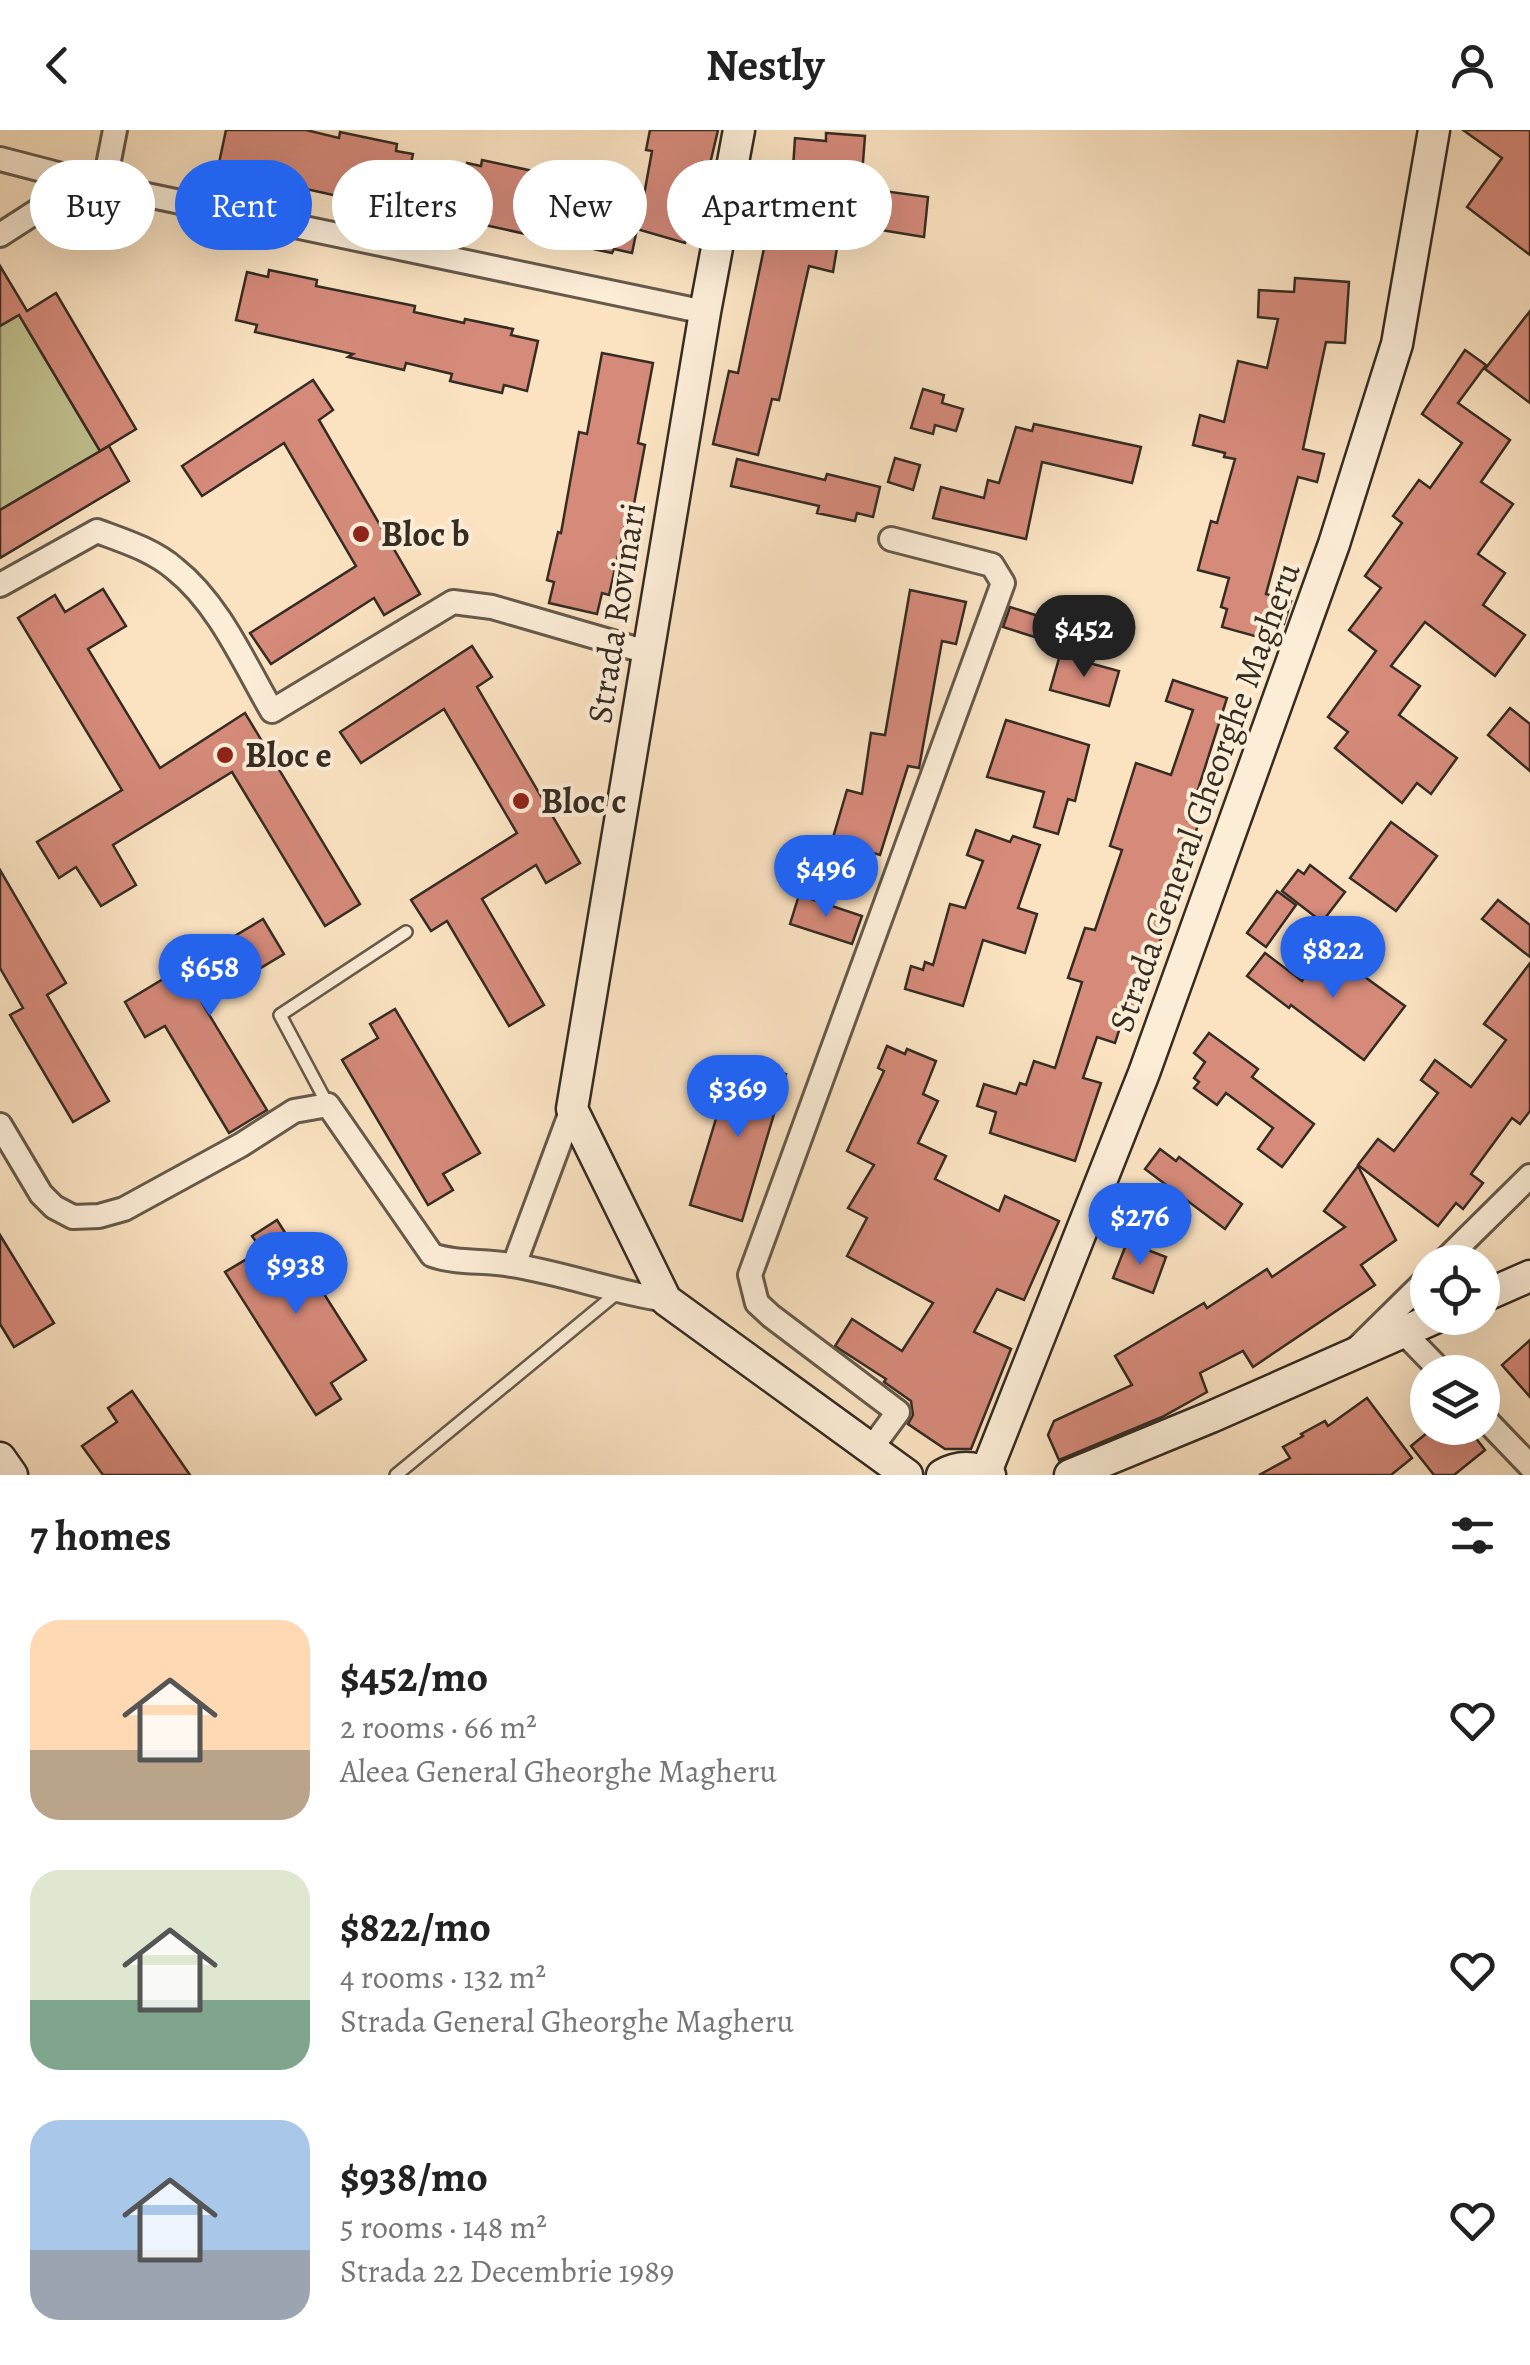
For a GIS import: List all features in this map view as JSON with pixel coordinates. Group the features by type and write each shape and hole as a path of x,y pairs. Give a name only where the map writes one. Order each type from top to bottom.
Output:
{"street":[{"path":"110,160 116,130"},
{"name":"Strada Rovinari","path":"514,1265 572,1110 647,652 739,130"},
{"name":"Strada General Gheorghe Magheru","path":"988,1474 1144,1074 1334,544 1397,344 1434,130"},
{"path":"0,159 30,167"},
{"path":"155,197 705,312"},
{"path":"0,235 30,215"},
{"path":"0,585 97,531 133,544 173,567 203,596 272,711 453,602 492,607 647,652"},
{"path":"870,1450 898,1412 771,1316 757,1303 750,1275 1003,583 992,565 891,539"},
{"path":"0,1125 41,1194 54,1208 73,1217 98,1216 124,1209 294,1112 328,1105 432,1255 446,1260 514,1265 618,1293 666,1300"},
{"path":"572,1110 666,1300 907,1475"},
{"path":"1460,1245 1530,1176"},
{"path":"1500,1289 1530,1276"},
{"path":"1350,1355 1410,1296"},
{"path":"1070,1475 1410,1329"},
{"path":"1403,1332 1425,1355"},
{"path":"1500,1435 1530,1466"},
{"path":"0,1458 12,1475"},
{"path":"942,1475 960,1468 988,1474"}],"lane":[{"path":"328,1105 280,1015 406,932"},
{"path":"396,1475 618,1293"}],"green space":[{"path":"19,315 100,451 0,510 0,326"}],"building":[{"path":"226,130 306,130 339,138 340,132 397,144 396,151 413,154 412,160 332,160 332,195 312,190 312,160 220,160"},
{"path":"650,130 718,130 711,160 667,160 667,238 647,232 647,178 652,151 646,150"},
{"path":"1463,130 1530,130 1530,255 1467,207 1502,158"},
{"path":"826,133 865,136 863,160 794,160 795,138 826,141"},
{"path":"493,162 513,167 513,231 493,227"},
{"path":"892,192 928,197 924,237 892,232"},
{"path":"764,250 837,250 833,272 809,266 779,400 772,399 758,455 713,444 729,371 738,373"},
{"path":"0,266 27,311 56,293 136,429 100,451 19,315 0,326"},
{"path":"269,270 317,280 316,286 415,306 414,312 513,329 511,335 538,341 527,391 504,385 502,393 450,381 452,374 406,363 404,370 255,332 257,325 236,320 247,272 268,277"},
{"path":"1295,278 1349,282 1345,343 1326,342 1303,449 1324,454 1317,482 1298,477 1266,594 1291,601 1284,624 1274,621 1269,640 1222,627 1227,609 1221,607 1229,578 1198,570 1211,521 1217,523 1235,459 1193,445 1200,415 1224,422 1238,361 1267,368 1278,319 1258,317 1259,290 1294,292"},
{"path":"1530,311 1530,403 1485,369"},
{"path":"1465,350 1486,365 1458,403 1510,440 1481,482 1513,504 1478,554 1505,573 1483,605 1525,635 1495,676 1425,622 1391,666 1420,686 1399,715 1457,758 1431,794 1417,783 1402,803 1335,748 1348,732 1328,717 1376,651 1349,630 1381,588 1365,576 1402,523 1393,516 1419,480 1430,488 1462,443 1422,414"},
{"path":"602,353 653,363 638,443 645,445 634,504 630,503 609,595 602,593 597,614 549,603 554,582 547,580 558,532 561,533 579,432 587,434"},
{"name":"Bloc b","path":"313,380 333,410 319,420 420,594 384,615 374,598 271,664 250,633 356,566 284,443 202,496 182,466"},
{"path":"923,389 944,395 942,403 963,409 956,431 935,425 933,434 911,428"},
{"path":"1034,424 1141,447 1132,483 1042,462 1026,539 933,518 941,487 984,498 988,480 999,483 1016,427 1032,431"},
{"path":"109,446 129,481 0,558 0,510"},
{"path":"895,458 920,465 913,490 888,482"},
{"path":"737,459 825,480 827,474 880,487 873,517 857,513 855,521 817,513 819,506 731,486"},
{"name":"Bloc e","path":"103,589 126,626 88,649 160,768 245,713 360,904 325,926 232,772 113,845 136,885 101,906 76,867 59,878 37,842 122,790 18,618 55,595 65,612"},
{"path":"910,590 966,602 956,644 942,641 919,768 908,766 880,855 832,841 847,790 862,794 871,733 885,735"},
{"path":"1010,607 1086,631 1079,651 1003,627"},
{"name":"Bloc c","path":"472,646 492,677 477,687 580,863 546,883 536,865 482,899 544,1005 509,1026 447,921 431,931 411,900 517,833 444,709 361,763 340,732"},
{"path":"1060,655 1119,671 1109,706 1050,690"},
{"path":"1173,680 1227,698 1188,821 1198,825 1158,948 1155,947 1130,1020 1123,1018 1115,1043 1097,1037 1083,1078 1101,1083 1075,1161 990,1133 996,1112 977,1106 984,1084 1016,1094 1020,1083 1026,1085 1034,1061 1055,1068 1082,982 1068,978 1085,928 1095,930 1122,850 1110,846 1136,763 1171,775 1193,710 1166,701"},
{"path":"1510,708 1530,724 1530,771 1488,735"},
{"path":"1006,720 1089,745 1075,801 1068,799 1058,834 1034,827 1044,792 987,777"},
{"path":"1391,822 1437,856 1396,911 1350,878"},
{"path":"976,830 1010,842 1013,836 1040,845 1018,908 1037,914 1025,953 983,940 963,1006 905,989 911,966 923,970 925,962 933,965 950,904 965,908 983,861 967,855"},
{"path":"1310,865 1345,892 1322,922 1282,891 1298,870 1304,874"},
{"path":"0,870 66,983 47,995 109,1101 73,1122 10,1015 23,1008 0,968"},
{"path":"1277,891 1296,905 1266,947 1247,933"},
{"path":"799,895 862,916 852,944 790,924"},
{"path":"1498,900 1530,925 1530,957 1482,919"},
{"path":"263,919 284,954 202,1003 267,1110 229,1133 165,1026 145,1037 125,1002"},
{"path":"1265,953 1302,981 1320,955 1346,973 1351,967 1405,1006 1364,1060 1247,976"},
{"path":"1530,963 1530,1111 1520,1124 1512,1118 1471,1174 1483,1183 1463,1209 1456,1203 1438,1226 1358,1165 1378,1139 1394,1151 1438,1093 1421,1080 1435,1060 1471,1087 1506,1040 1484,1024"},
{"path":"395,1009 480,1153 443,1174 453,1190 428,1205 342,1060 378,1038 370,1024"},
{"path":"1209,1033 1258,1069 1252,1077 1314,1124 1282,1167 1258,1149 1273,1128 1226,1093 1217,1105 1194,1088 1199,1082 1194,1078 1205,1062 1194,1053"},
{"path":"887,1046 936,1061 923,1094 938,1101 918,1143 946,1156 935,1179 999,1211 1005,1196 1059,1221 1024,1300 997,1289 974,1332 1011,1349 971,1449 945,1449 908,1424 913,1415 911,1401 884,1382 886,1379 835,1346 852,1319 902,1351 933,1303 847,1256 867,1218 848,1208 874,1165 847,1151 884,1071 878,1068"},
{"path":"734,1059 786,1074 742,1221 690,1205"},
{"path":"1160,1149 1176,1161 1179,1157 1242,1204 1225,1229 1145,1169"},
{"path":"1358,1166 1396,1240 1361,1265 1375,1285 1253,1367 1243,1351 1200,1373 1207,1392 1162,1417 1059,1460 1048,1435 1054,1421 1132,1385 1115,1356 1204,1303 1207,1308 1267,1269 1272,1277 1345,1227 1324,1211"},
{"path":"277,1220 366,1360 331,1383 341,1399 316,1415 225,1272 262,1250 252,1236"},
{"path":"0,1235 54,1323 14,1347 0,1324"},
{"path":"1127,1242 1166,1257 1153,1293 1113,1278"},
{"path":"1530,1340 1530,1397 1502,1365"},
{"path":"132,1391 190,1475 103,1475 82,1446 117,1422 108,1408"},
{"path":"1367,1398 1412,1458 1391,1475 1259,1475 1290,1458 1283,1447 1301,1434 1325,1421 1328,1426"},
{"path":"1481,1445 1485,1450 1454,1475 1434,1475 1411,1446"}],"place":[{"name":"Bloc b","path":"361,534"},
{"name":"Bloc e","path":"225,755"},
{"name":"Bloc c","path":"521,801"}]}
